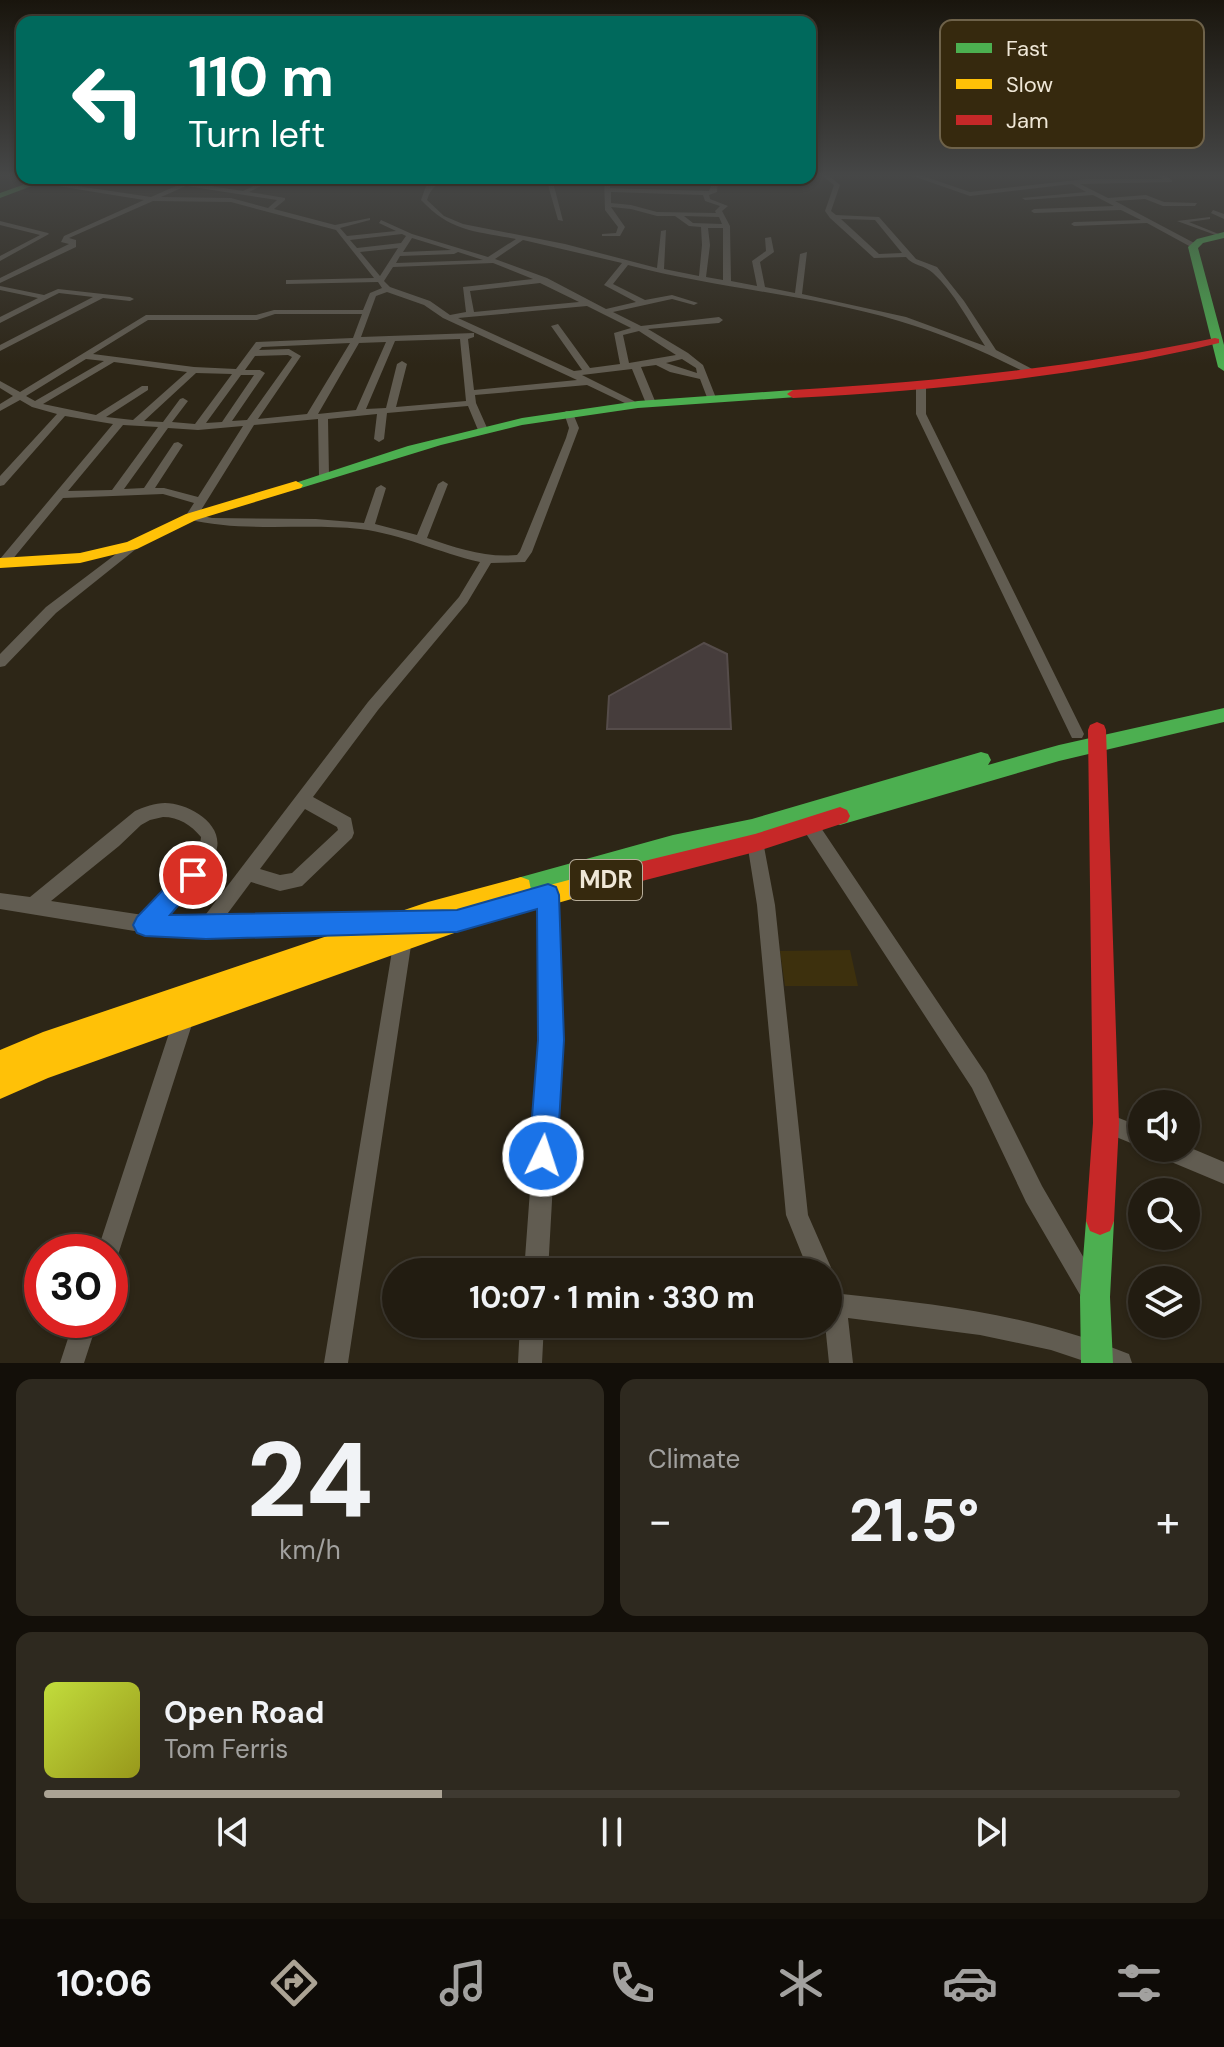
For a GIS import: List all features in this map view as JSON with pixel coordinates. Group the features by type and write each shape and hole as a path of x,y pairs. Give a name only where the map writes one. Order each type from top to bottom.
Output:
{"main road":[{"path":"1220,238 1194,245 1224,367"},
{"path":"2,563 80,558 132,546 196,510 483,430 569,413 640,402 921,384 1132,360 1213,327"},
{"name":"MDR","path":"0,1086 402,930 457,921 806,820 906,796 1097,737 1224,702"},
{"name":"MDR","path":"806,820 897,784 1077,734 1097,737 1224,715"},
{"path":"1097,737 1106,1123 1095,1297 1097,1358"},
{"name":"MDR","path":"0,1063 191,996 658,849 754,836"}],"street":[{"path":"0,259 39,238"},
{"path":"0,281 74,243 64,240 66,238"},
{"path":"345,238 350,238"},
{"path":"345,238 384,285"},
{"path":"310,418 356,340 373,295 384,285 405,238"},
{"path":"421,238 494,260 544,280 639,327 700,367 711,398"},
{"path":"391,265 494,260 522,238"},
{"path":"526,238 660,271 903,319 993,352 1033,373"},
{"path":"602,256 603,238"},
{"path":"660,271 663,238"},
{"path":"702,279 705,238"},
{"path":"727,283 724,263 731,238"},
{"path":"762,291 756,261 770,252 769,238"},
{"path":"854,238 877,256 907,255"},
{"path":"881,238 893,238 915,263 934,269 993,352"},
{"path":"1179,238 1194,245"},
{"path":"857,240 869,239"},
{"path":"706,250 727,252"},
{"path":"357,251 463,251"},
{"path":"798,296 804,254"},
{"path":"627,262 608,285 644,303"},
{"path":"471,315 466,289 544,280"},
{"path":"289,282 384,285 427,303 446,316 640,402"},
{"path":"0,288 44,297"},
{"path":"0,320 62,291 130,299"},
{"path":"0,348 102,295"},
{"path":"607,311 672,297 694,303"},
{"path":"446,316 592,303"},
{"path":"0,408 152,316 257,318 274,312 342,308 366,312"},
{"path":"20,310 33,312"},
{"path":"47,315 60,317"},
{"path":"640,402 623,346 616,335 639,327 719,320"},
{"path":"555,326 587,371"},
{"path":"116,492 165,425 239,371 263,343 488,333"},
{"path":"466,336 471,398 483,430"},
{"path":"360,413 392,338"},
{"path":"196,510 250,423 297,356 289,352 253,353"},
{"path":"575,374 660,364 685,355"},
{"path":"86,356 194,370 260,374 224,426"},
{"path":"35,405 113,360"},
{"path":"379,439 402,364"},
{"path":"660,364 704,377"},
{"path":"135,423 194,370"},
{"path":"0,384 35,405 63,413 120,422 198,427 386,411 592,382"},
{"path":"921,384 921,414 1077,734"},
{"path":"98,418 145,388"},
{"path":"161,401 200,402"},
{"path":"198,427 200,402"},
{"path":"0,483 63,413"},
{"path":"59,495 175,492 212,522 368,527 421,538 487,560 521,559 571,438 574,428 569,413"},
{"path":"323,417 324,476"},
{"path":"2,563 120,422"},
{"path":"148,491 178,445"},
{"path":"421,538 443,484"},
{"path":"368,527 381,488"},
{"path":"0,662 34,626 132,546"},
{"path":"206,928 373,706 463,600 487,560"},
{"path":"247,873 288,883 296,880 346,833 345,823 302,799"},
{"path":"32,907 63,877 117,838 140,817 150,812 179,811 203,827 209,835 209,843 193,875 145,925"},
{"path":"806,820 979,1081 1034,1194 1095,1297"},
{"path":"754,836 766,905 795,1202 814,1258"},
{"path":"537,1258 551,1040 548,895"},
{"path":"0,901 145,925 402,930 336,1363"},
{"path":"114,1234 191,996"},
{"path":"1106,1123 1128,1132"},
{"path":"1198,1162 1224,1173"},
{"path":"842,1297 986,1322 1120,1363"},
{"path":"72,1363 80,1338"},
{"path":"530,1363 531,1338"},
{"path":"837,1338 841,1363"}],"shaded area":[{"path":"850,950 858,986 785,986 780,951"}],"building":[{"path":"704,643 727,654 731,729 607,729 609,696"}],"traffic: fast":[{"path":"1214,238 1200,241 1193,247 1224,367"},
{"path":"296,485 436,442 522,421 638,404 793,394"},
{"path":"840,816 1059,753 1224,715"},
{"path":"521,887 673,845 752,828 981,760"},
{"path":"1097,1363 1095,1297 1100,1221"}],"traffic: slow":[{"path":"0,563 80,558 132,546 191,517 296,485"},
{"path":"0,1086 45,1066 457,921 595,883"},
{"path":"0,1063 43,1045 428,913 521,887"}],"traffic: jam":[{"path":"793,394 1005,377 1111,362 1215,341"},
{"path":"1097,730 1106,1123 1100,1221"},
{"path":"595,883 755,843 840,816"}],"route":[{"path":"193,875 145,925 206,928 457,921 548,895 551,1040 543,1156"}]}
